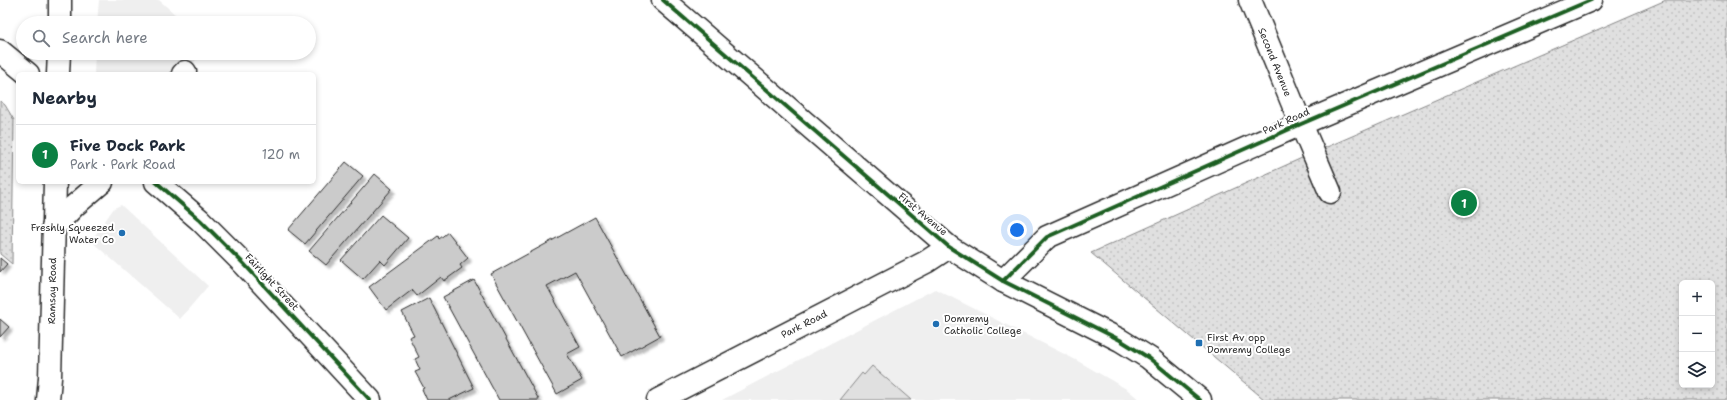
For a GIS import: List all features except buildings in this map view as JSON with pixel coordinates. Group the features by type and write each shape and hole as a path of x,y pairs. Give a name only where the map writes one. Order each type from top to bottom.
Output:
{"street":[{"path":"60,0 60,16"},
{"name":"First Avenue","path":"663,0 949,246 1003,281 1120,340 1149,358 1200,400"},
{"name":"Second Avenue","path":"1250,0 1300,124 1330,192"},
{"name":"Park Road","path":"1003,281 1047,237 1300,124 1591,0"},
{"path":"0,50 26,72"},
{"path":"58,72 59,60"},
{"name":"Ramsay Road","path":"48,400 50,378 55,184"},
{"path":"53,228 83,197 99,184"},
{"name":"Fairlight Street","path":"158,184 200,220 246,265 370,400"},
{"name":"Park Road","path":"658,400 926,262 949,246"}],"shaded area":[{"path":"99,0 159,0 177,16 98,16"},
{"path":"1666,0 1727,0 1727,400 1265,400 1091,253 1313,153"},
{"path":"95,60 196,60 186,72 94,72"},
{"path":"0,101 5,105 14,120 12,264 0,254"},
{"path":"121,205 208,286 180,319 91,241 114,208"},
{"name":"Domremy Catholic College","path":"935,289 1076,360 1128,390 1140,400 722,400"},
{"path":"872,366 911,400 840,400 862,373 864,375"}],"cycle path":[{"path":"663,0 949,247 1003,281 1120,340 1149,358 1200,400"},
{"path":"1003,281 1047,237 1301,124 1591,0"},
{"path":"158,184 200,220 245,265 370,400"}],"place":[{"name":"Five Dock Park","path":"1464,203"},
{"name":"Freshly Squeezed Water Co","path":"122,233"},
{"name":"Domremy Catholic College","path":"936,324"},
{"name":"First Av opp Domremy College","path":"1199,343"}]}
